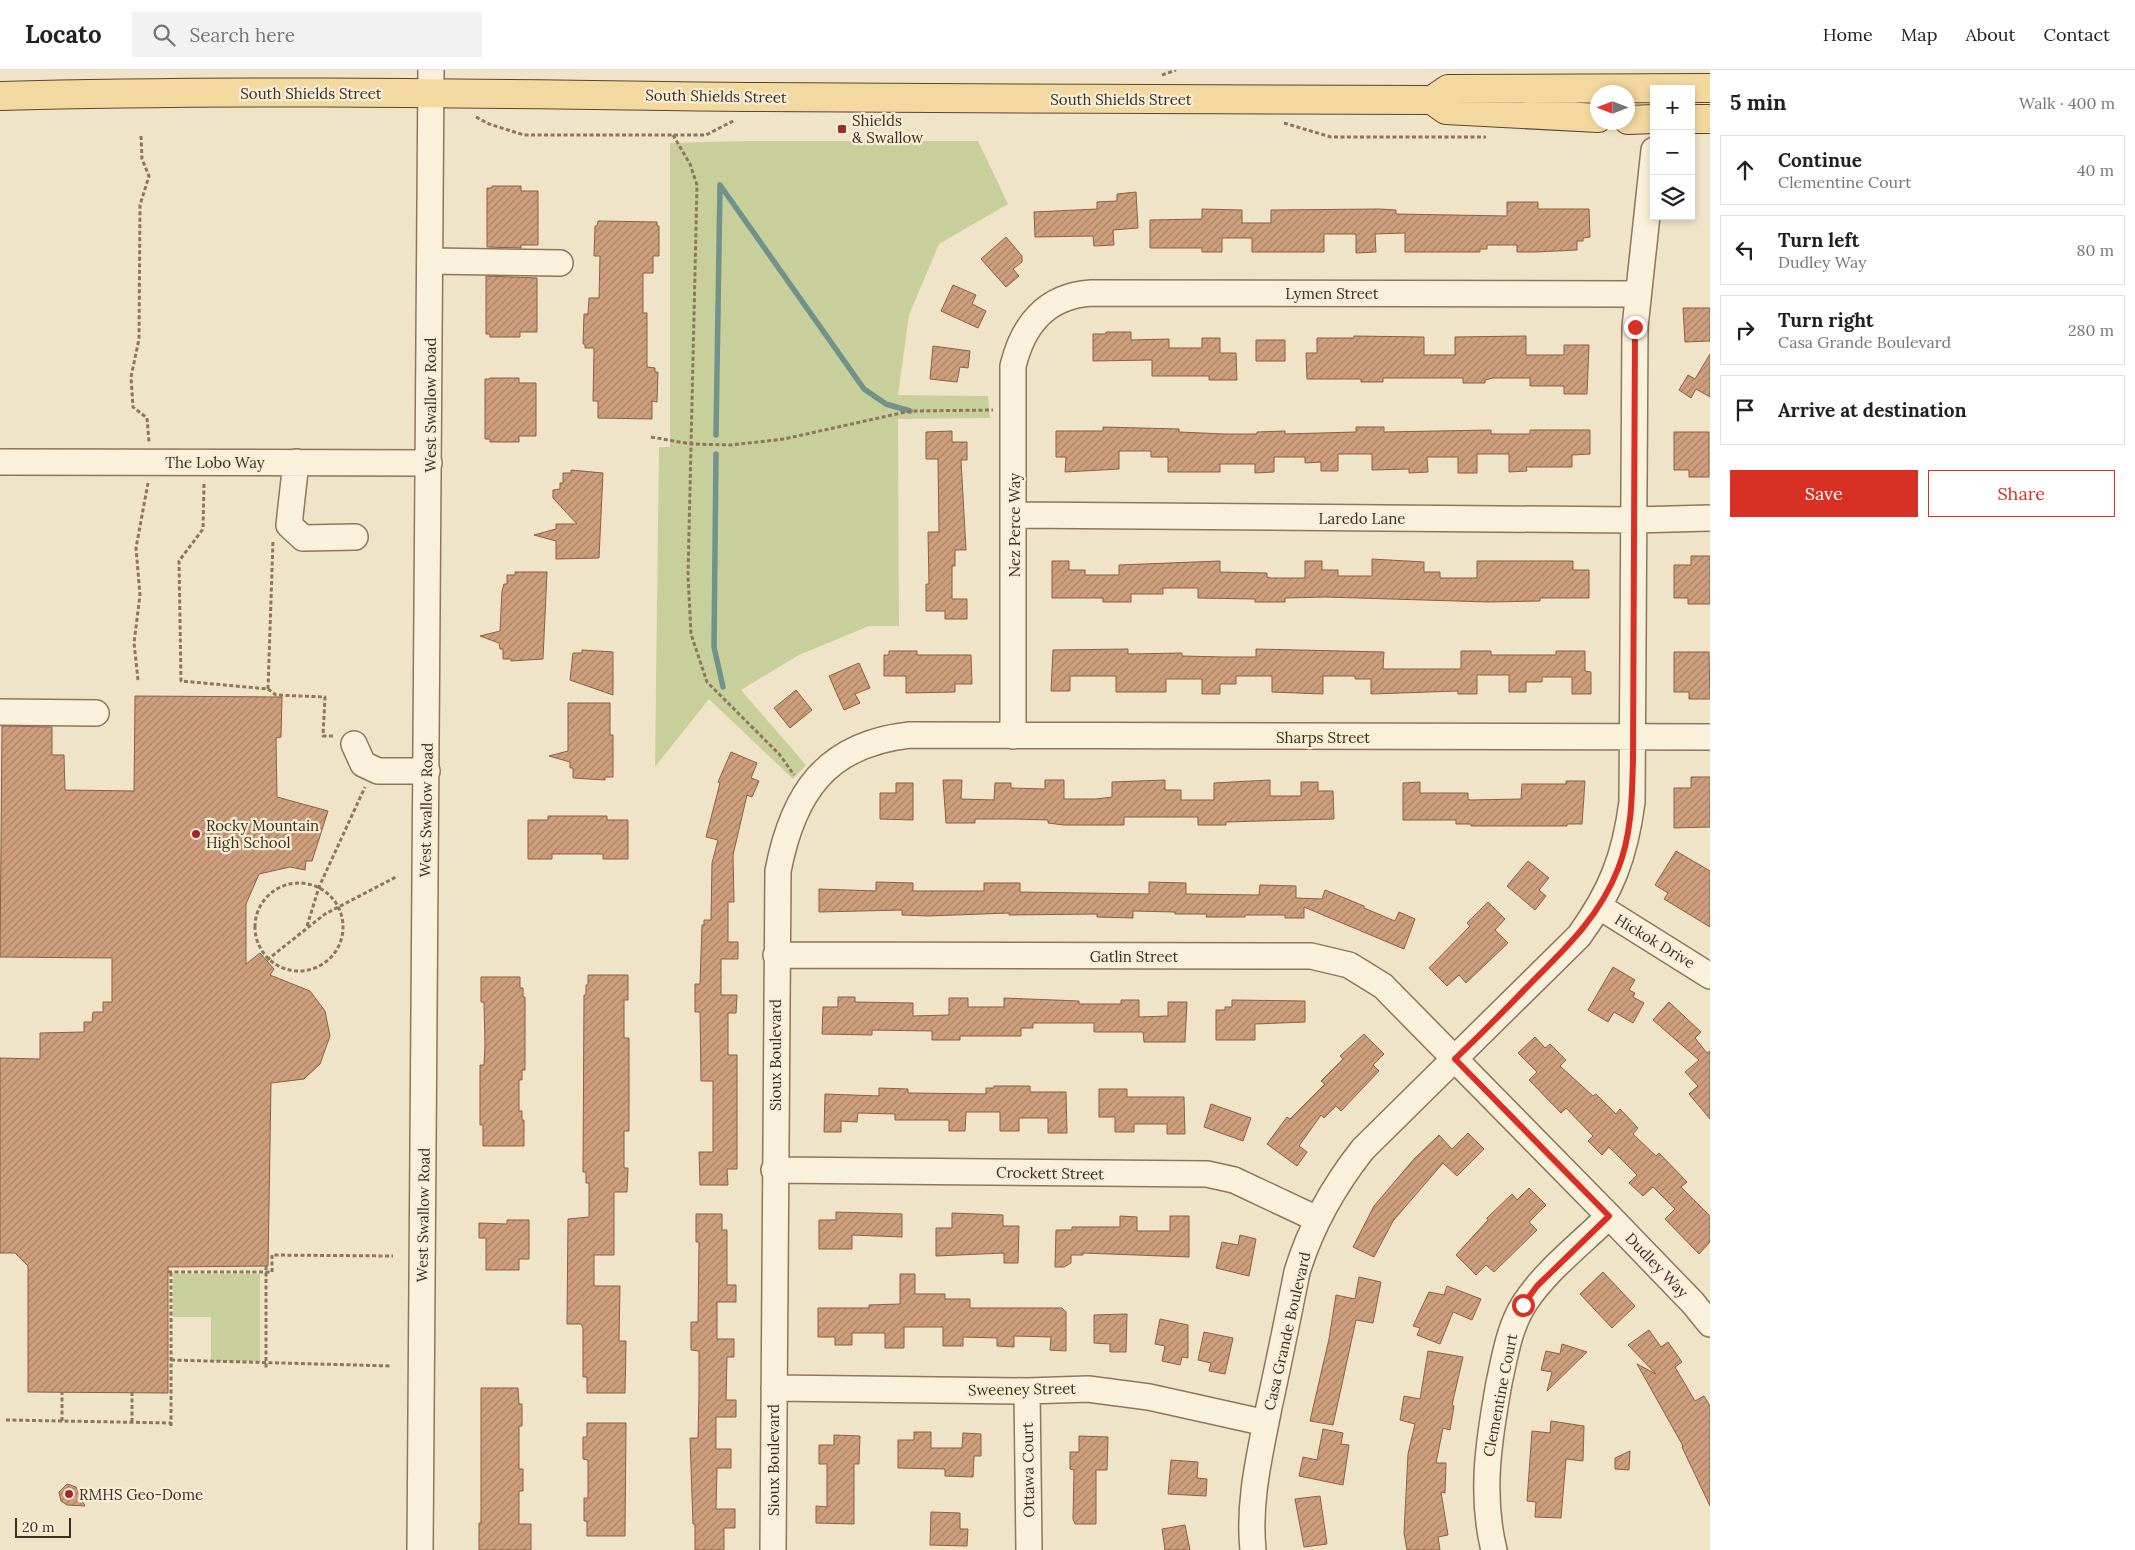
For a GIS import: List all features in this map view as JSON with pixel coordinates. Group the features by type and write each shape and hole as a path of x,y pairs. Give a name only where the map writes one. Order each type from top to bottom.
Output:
{"main road":[{"name":"South Shields Street","path":"0,96 431,81 851,98 1432,100 1448,89 1650,89"},
{"name":"South Shields Street","path":"1695,88 1710,88"},
{"name":"South Shields Street","path":"1432,100 1446,110 1590,118"},
{"path":"1695,119 1710,119"},
{"path":"1635,120 1650,120"}],"street":[{"name":"West Swallow Road","path":"420,1550 431,81"},
{"name":"Casa Grande Boulevard","path":"1253,1550 1251,1531 1253,1491 1266,1423 1297,1272 1317,1219 1340,1179 1363,1149 1579,936 1600,907 1619,868 1628,834 1632,802 1637,294 1651,175"},
{"path":"431,261 560,263"},
{"name":"Lymen Street","path":"1034,319 1062,299 1091,292 1637,294"},
{"name":"Nez Perce Way","path":"1013,736 1013,366 1018,345 1034,319"},
{"name":"The Lobo Way","path":"0,462 429,462"},
{"path":"296,462 289,525 303,538 355,537"},
{"name":"Laredo Lane","path":"1014,515 1634,520 1710,518"},
{"path":"0,712 96,713"},
{"name":"Sioux Boulevard","path":"773,1550 776,956 778,871 784,836 806,792 834,762 870,743 910,735 1013,736"},
{"name":"Sharps Street","path":"1013,736 1710,737"},
{"path":"354,744 363,764 378,770 426,771"},
{"name":"Hickok Drive","path":"1600,907 1710,976"},
{"name":"Gatlin Street","path":"776,956 1311,956 1349,965 1383,986 1455,1059"},
{"name":"Dudley Way","path":"1455,1059 1694,1303 1710,1324"},
{"name":"Crockett Street","path":"774,1170 1207,1174 1234,1180 1317,1219"},
{"name":"Clementine Court","path":"1494,1550 1487,1506 1488,1441 1511,1332 1523,1305 1537,1286 1609,1216"},
{"name":"Sweeney Street","path":"774,1388 1027,1391 1088,1388 1126,1393 1266,1423"},
{"name":"Ottawa Court","path":"1027,1391 1029,1550"}],"path":[{"path":"524,135 706,135"},
{"path":"673,135 690,164 697,185 688,576 691,634 707,682 780,755 806,792"},
{"path":"138,680 134,643 140,595 136,548 150,462 147,418 133,407 131,377 139,339 140,205 149,176 142,159 141,136"},
{"path":"1331,137 1490,137"},
{"path":"651,437 691,444 731,445 784,439 910,411 1014,410"},
{"path":"204,462 203,529 179,562 181,681 268,689 274,531"},
{"path":"306,927 318,887 365,786"},
{"path":"268,960 306,927 338,906 396,877"},
{"path":"307,883 318,887 333,898 338,906 342,918 341,941 328,961 312,969 295,971 284,969 268,960 258,944 255,933 257,915 264,899 284,885 307,883"},
{"path":"6,1420 171,1424 170,1272 272,1272 272,1256 393,1256"},
{"path":"266,1266 266,1368"},
{"path":"171,1360 392,1366"},
{"path":"62,1392 62,1421"},
{"path":"132,1392 132,1422"}],"green space":[{"path":"746,141 978,141 1008,204 939,244 909,315 898,395 988,396 990,418 898,419 899,626 869,626 799,655 741,690 806,765 793,779 709,699 655,767 659,447 670,447 670,143"},
{"path":"173,1274 260,1274 260,1361 211,1361 211,1317 173,1317"}],"building":[{"path":"492,186 521,186 521,191 538,191 538,245 521,245 521,248 487,247 487,188 492,188"},
{"path":"1136,192 1138,228 1113,230 1114,245 1094,246 1093,236 1035,237 1034,212 1097,209 1097,202 1117,201 1117,194"},
{"path":"1507,202 1538,202 1538,209 1589,209 1590,237 1583,238 1583,241 1577,241 1577,250 1535,252 1517,252 1517,245 1487,245 1487,249 1480,249 1480,252 1405,252 1405,233 1375,234 1376,252 1356,253 1356,234 1324,234 1324,252 1252,252 1252,238 1222,238 1222,252 1202,252 1202,248 1150,248 1150,220 1202,219 1202,209 1242,210 1242,223 1271,223 1271,210 1379,209 1396,210 1396,214 1507,216"},
{"path":"598,221 657,222 657,226 659,226 659,256 653,256 653,273 643,273 643,313 647,313 647,367 655,368 655,372 658,372 657,402 652,401 652,419 598,418 598,401 593,401 594,348 585,348 585,344 583,344 584,314 588,314 589,298 599,298 600,256 594,256 595,226 597,226"},
{"path":"1006,237 1022,256 1022,262 1013,269 1019,276 1006,287 981,259"},
{"path":"486,276 537,278 537,332 520,332 520,337 490,337 490,334 486,334"},
{"path":"953,285 976,295 972,304 986,311 978,328 941,311"},
{"path":"1683,308 1710,308 1710,341 1685,342"},
{"path":"1106,332 1131,332 1131,340 1169,339 1169,348 1202,348 1202,338 1220,338 1220,353 1236,353 1237,380 1209,380 1209,376 1152,376 1152,360 1093,361 1093,334 1106,334"},
{"path":"1354,336 1424,337 1424,355 1455,355 1455,337 1526,336 1526,355 1564,355 1564,345 1589,345 1587,394 1564,394 1564,386 1530,386 1530,378 1493,378 1485,380 1485,383 1463,383 1463,378 1383,378 1383,382 1361,382 1361,379 1307,379 1306,353 1317,353 1317,338 1354,338"},
{"path":"1256,340 1285,340 1285,361 1256,361"},
{"path":"933,346 970,351 968,368 960,367 957,382 930,379"},
{"path":"1710,354 1710,397 1696,389 1691,398 1679,390 1688,375 1695,379"},
{"path":"519,378 519,383 536,383 536,436 519,436 519,442 490,442 490,439 485,439 485,379"},
{"path":"1103,427 1179,429 1179,432 1224,434 1257,434 1257,432 1285,431 1285,434 1356,432 1356,427 1384,427 1384,432 1491,430 1491,434 1530,434 1530,430 1590,430 1590,454 1572,455 1572,467 1526,467 1527,471 1509,472 1509,454 1477,454 1477,473 1458,473 1458,457 1427,457 1428,472 1409,473 1409,469 1372,470 1372,454 1338,454 1338,471 1321,471 1321,462 1305,463 1305,457 1274,457 1274,472 1255,473 1255,464 1220,464 1220,472 1168,472 1168,457 1151,457 1151,451 1119,451 1119,469 1065,472 1066,457 1056,457 1056,431 1103,431"},
{"path":"952,431 952,442 967,442 967,460 961,460 966,550 955,550 955,566 952,566 952,599 967,599 967,619 945,619 945,611 926,611 926,584 929,584 928,532 939,532 938,459 926,459 926,432"},
{"path":"1674,432 1709,432 1709,477 1689,477 1689,470 1674,470"},
{"path":"571,470 603,473 599,558 556,559 556,541 534,535 556,529 556,524 577,524 553,498 553,490 560,489 560,483 563,483 563,473 571,473"},
{"path":"1691,556 1710,556 1710,604 1688,604 1688,598 1674,598 1674,565 1691,565"},
{"path":"1372,559 1424,562 1424,572 1440,572 1440,578 1477,578 1477,561 1573,561 1573,570 1589,570 1589,598 1540,598 1540,601 1489,602 1326,597 1285,598 1285,602 1255,602 1255,599 1198,598 1198,588 1163,588 1163,594 1131,594 1131,602 1103,602 1103,598 1052,598 1052,561 1069,561 1069,570 1085,570 1085,575 1119,575 1119,565 1220,561 1220,572 1267,573 1267,577 1270,578 1305,578 1305,561 1322,561 1322,570 1338,570 1338,576 1372,576"},
{"path":"515,572 547,572 543,659 511,661 511,659 503,659 503,649 500,649 499,643 480,636 500,631 502,591 504,584 507,584 507,575 515,575"},
{"path":"1128,649 1128,654 1182,653 1182,656 1224,657 1256,657 1256,649 1384,652 1383,669 1461,669 1461,651 1491,651 1491,655 1556,655 1556,651 1585,651 1585,671 1591,672 1591,694 1572,694 1572,677 1542,677 1542,682 1526,682 1526,692 1509,692 1509,675 1477,675 1477,694 1458,694 1458,691 1371,694 1371,679 1355,679 1355,676 1323,676 1323,694 1272,692 1272,676 1236,676 1236,684 1220,684 1220,694 1202,694 1202,679 1166,679 1166,692 1116,692 1116,676 1070,676 1070,691 1051,691 1053,650"},
{"path":"582,650 613,652 613,695 570,680 573,653 582,653"},
{"path":"889,651 917,651 917,655 971,655 972,684 955,684 955,692 906,693 906,676 884,676 884,655 889,655"},
{"path":"1674,652 1709,652 1710,699 1689,699 1689,692 1674,692"},
{"path":"859,663 870,688 855,694 860,703 844,710 829,676"},
{"path":"796,690 812,710 790,728 774,708"},
{"path":"135,696 282,697 281,737 276,738 277,797 328,811 312,861 306,861 305,870 290,867 259,874 246,904 246,964 260,953 274,969 270,975 310,991 325,1011 330,1036 320,1064 304,1079 271,1083 268,1266 168,1267 168,1393 28,1392 28,1266 15,1253 0,1253 0,1058 40,1059 40,1033 84,1032 84,1022 92,1022 93,1012 103,1012 103,1002 112,1002 112,958 0,957 2,726 52,727 52,755 64,755 65,790 134,791"},
{"path":"568,703 610,703 610,735 613,735 613,777 605,777 605,780 573,778 573,768 570,768 570,762 549,756 568,751"},
{"path":"731,752 757,763 751,778 759,781 752,797 747,795 733,855 734,902 728,902 728,942 738,942 738,959 721,959 721,995 737,995 736,1013 728,1013 728,1055 737,1055 737,1169 727,1169 728,1185 700,1185 699,1152 713,1152 713,1081 701,1081 700,1012 695,1012 695,984 700,984 702,925 704,925 704,920 711,920 712,863 718,840 706,837 720,783 718,782"},
{"path":"1691,777 1710,777 1710,827 1674,828 1674,788 1691,788"},
{"path":"943,780 962,780 961,799 994,800 995,783 1011,783 1011,788 1045,789 1045,780 1064,780 1064,799 1096,799 1112,797 1112,782 1165,780 1165,790 1181,790 1181,800 1214,800 1214,783 1270,780 1270,796 1301,796 1301,782 1318,782 1318,791 1333,791 1334,819 1226,822 1226,825 1198,825 1198,817 1124,817 1124,825 1063,825 1048,823 1048,820 1015,819 975,819 975,823 946,823"},
{"path":"1566,781 1585,781 1582,824 1567,824 1567,826 1471,826 1471,824 1456,824 1456,820 1403,820 1403,783 1420,782 1420,793 1468,793 1468,799 1470,800 1521,799 1522,784 1566,784"},
{"path":"896,783 913,783 913,820 880,819 880,793 896,793"},
{"path":"548,816 607,816 607,820 628,820 628,859 603,859 603,854 552,854 552,859 528,859 528,820 548,820"},
{"path":"1676,851 1710,871 1710,927 1664,899 1668,893 1655,885"},
{"path":"1528,861 1549,878 1539,890 1546,896 1535,910 1507,886"},
{"path":"876,882 913,883 913,891 984,891 984,883 1020,883 1020,892 1149,894 1149,882 1186,883 1186,894 1259,895 1260,885 1296,886 1296,898 1322,899 1325,890 1395,921 1399,912 1415,919 1404,949 1304,907 1304,918 1285,918 1285,915 1206,917 1207,914 1133,911 1133,918 1097,917 1097,914 1009,915 1009,913 928,916 902,915 902,910 819,912 819,889 876,891"},
{"path":"1488,902 1505,919 1495,930 1508,943 1466,983 1459,975 1447,986 1429,968 1470,926 1467,923"},
{"path":"1613,967 1635,980 1629,990 1635,993 1633,997 1644,1003 1633,1023 1614,1012 1608,1022 1588,1010"},
{"path":"588,975 628,975 628,1000 624,1000 624,1038 629,1038 629,1131 624,1131 624,1168 628,1168 627,1192 614,1192 614,1255 594,1255 594,1286 620,1286 619,1341 626,1341 625,1393 587,1393 587,1377 583,1377 583,1328 581,1324 567,1324 568,1219 589,1217 589,1183 586,1183 586,1172 583,1172 584,995 586,995 586,985 588,985"},
{"path":"481,977 520,977 520,988 523,988 523,997 525,997 525,1070 522,1070 522,1080 519,1080 519,1111 522,1111 522,1120 524,1120 524,1146 483,1146 483,1125 480,1125 480,1065 484,1065 485,1045 484,1002 481,1002"},
{"path":"838,997 855,997 855,1002 913,1003 913,1016 949,1015 949,998 968,998 968,1007 1004,1007 1004,998 1079,1001 1079,1004 1121,1004 1121,1000 1139,1000 1139,1017 1168,1016 1168,1002 1187,1002 1185,1042 1144,1042 1143,1032 1094,1032 1094,1023 1033,1023 1033,1028 1021,1028 1021,1036 960,1036 960,1040 932,1040 932,1031 872,1030 872,1035 822,1034 823,1007 838,1007"},
{"path":"1232,1000 1305,1001 1305,1022 1255,1024 1255,1040 1216,1040 1216,1010 1225,1010 1225,1007 1232,1007"},
{"path":"1669,1002 1701,1032 1695,1038 1707,1053 1710,1051 1710,1119 1689,1094 1698,1086 1685,1072 1699,1060 1653,1020"},
{"path":"1364,1034 1384,1054 1373,1065 1379,1071 1341,1111 1336,1106 1324,1118 1321,1115 1299,1146 1307,1152 1297,1166 1267,1144 1287,1117 1290,1119 1325,1084 1321,1081 1343,1059 1340,1056"},
{"path":"1535,1037 1545,1048 1550,1044 1566,1060 1560,1066 1593,1096 1596,1094 1616,1114 1620,1109 1638,1128 1633,1134 1656,1156 1659,1153 1687,1182 1681,1187 1710,1216 1710,1242 1699,1254 1665,1219 1675,1209 1653,1187 1643,1196 1629,1183 1637,1175 1609,1147 1602,1155 1588,1141 1593,1136 1566,1108 1561,1113 1529,1080 1537,1072 1518,1053"},
{"path":"994,1086 1030,1086 1030,1092 1066,1092 1067,1133 1048,1133 1048,1118 1019,1118 1019,1131 1000,1131 1000,1112 966,1112 965,1131 949,1131 949,1120 895,1120 895,1114 858,1113 857,1122 841,1121 841,1132 824,1132 825,1094 879,1096 879,1088 908,1089 908,1093 986,1094 986,1088 994,1088"},
{"path":"1099,1089 1127,1089 1127,1097 1184,1097 1185,1134 1167,1134 1167,1124 1134,1124 1134,1132 1115,1132 1115,1117 1099,1117"},
{"path":"1211,1104 1251,1118 1243,1141 1204,1127"},
{"path":"1468,1133 1484,1149 1457,1176 1443,1163 1393,1221 1374,1257 1353,1247 1374,1206 1414,1159 1439,1135 1452,1149"},
{"path":"1529,1188 1546,1205 1529,1222 1537,1230 1494,1272 1486,1265 1476,1275 1456,1255 1488,1220 1487,1218 1512,1194 1517,1200"},
{"path":"836,1212 902,1214 902,1237 852,1235 852,1249 819,1249 819,1220 836,1220"},
{"path":"952,1213 1003,1215 1003,1226 1019,1226 1018,1263 1004,1263 1004,1253 936,1256 936,1228 952,1228"},
{"path":"696,1214 722,1214 722,1230 727,1230 727,1285 736,1285 736,1302 717,1302 717,1339 734,1339 734,1357 727,1357 726,1400 736,1400 736,1417 716,1417 716,1449 731,1449 731,1468 717,1468 716,1509 735,1509 735,1528 724,1528 724,1550 695,1550 690,1438 698,1438 699,1351 691,1350 691,1322 698,1322 699,1242 696,1242"},
{"path":"1120,1216 1137,1217 1137,1231 1170,1231 1170,1216 1189,1216 1189,1257 1083,1253 1083,1255 1071,1255 1071,1263 1064,1267 1055,1267 1056,1230 1072,1230 1072,1227 1120,1227"},
{"path":"507,1220 529,1220 529,1259 519,1259 519,1270 486,1270 486,1238 479,1238 479,1223 507,1224"},
{"path":"1240,1235 1256,1239 1249,1276 1216,1268 1222,1242 1238,1245"},
{"path":"1603,1272 1635,1306 1612,1328 1580,1294"},
{"path":"900,1274 915,1274 915,1294 945,1294 945,1299 970,1299 970,1308 1062,1308 1066,1312 1066,1351 1050,1350 1051,1337 1014,1336 1014,1347 997,1346 997,1338 963,1337 963,1346 943,1346 943,1327 904,1327 904,1348 885,1348 885,1333 852,1333 852,1345 835,1345 835,1337 818,1337 818,1308 869,1308 869,1305 900,1304"},
{"path":"1359,1277 1381,1282 1373,1323 1356,1320 1333,1425 1310,1421 1329,1339 1336,1295 1355,1299"},
{"path":"1447,1286 1481,1299 1472,1320 1453,1312 1440,1344 1417,1335 1420,1328 1413,1326 1429,1292 1444,1295"},
{"path":"1127,1314 1126,1352 1110,1352 1110,1344 1094,1343 1094,1315"},
{"path":"1160,1319 1188,1325 1188,1358 1182,1357 1180,1365 1162,1361 1165,1346 1155,1344"},
{"path":"1649,1330 1661,1347 1668,1342 1682,1362 1675,1367 1695,1401 1704,1396 1710,1406 1710,1506 1683,1446 1637,1364 1656,1374 1628,1345"},
{"path":"1204,1332 1233,1338 1225,1374 1209,1371 1211,1363 1198,1360"},
{"path":"1562,1344 1587,1352 1547,1391 1552,1372 1541,1370 1546,1351 1560,1354"},
{"path":"1428,1351 1463,1357 1452,1405 1454,1406 1450,1430 1443,1428 1436,1463 1446,1463 1445,1493 1441,1492 1448,1535 1438,1537 1440,1550 1407,1550 1404,1533 1408,1454 1415,1424 1400,1420 1404,1396 1420,1399"},
{"path":"481,1388 518,1388 519,1404 522,1404 522,1426 519,1426 519,1469 523,1469 523,1491 519,1491 519,1524 531,1524 531,1550 479,1550 479,1523 481,1523"},
{"path":"1551,1421 1584,1426 1583,1461 1566,1459 1561,1518 1535,1517 1536,1502 1527,1501 1532,1431 1550,1433"},
{"path":"587,1423 626,1423 625,1536 587,1536 587,1521 584,1521 584,1498 588,1498 588,1460 583,1459 583,1437 587,1437"},
{"path":"1323,1429 1343,1433 1341,1444 1349,1445 1343,1485 1299,1476 1303,1457 1317,1460"},
{"path":"914,1432 931,1432 931,1448 962,1448 963,1433 981,1434 981,1456 974,1456 973,1477 945,1476 945,1469 898,1468 898,1440 914,1440"},
{"path":"834,1435 860,1436 859,1464 854,1464 854,1524 816,1523 816,1506 827,1507 827,1464 819,1464 819,1445 834,1445"},
{"path":"1079,1436 1108,1437 1107,1470 1096,1470 1096,1524 1075,1524 1073,1519 1074,1470 1070,1469 1070,1452 1079,1452"},
{"path":"1630,1451 1629,1470 1615,1469 1615,1458"},
{"path":"1171,1460 1198,1462 1197,1478 1207,1479 1206,1496 1168,1494"},
{"name":"RMHS Geo-Dome","path":"67,1484 76,1487 85,1506 67,1505 61,1501 59,1492"},
{"path":"1320,1496 1327,1544 1304,1547 1295,1499"},
{"path":"931,1512 960,1513 960,1529 968,1529 967,1546 930,1545"},
{"path":"1185,1525 1190,1550 1165,1550 1162,1529"}],"waterway":[{"path":"716,435 720,185 864,389 886,404 910,411"},
{"path":"716,454 714,647 723,687"}],"place":[{"name":"Shields & Swallow","path":"842,129"},
{"name":"Rocky Mountain High School","path":"196,834"},
{"name":"RMHS Geo-Dome","path":"69,1494"}],"route":[{"path":"1523,1305 1537,1286 1609,1216 1455,1059 1579,936 1600,907 1619,868 1628,834 1632,802 1633,760 1635,327"}]}
